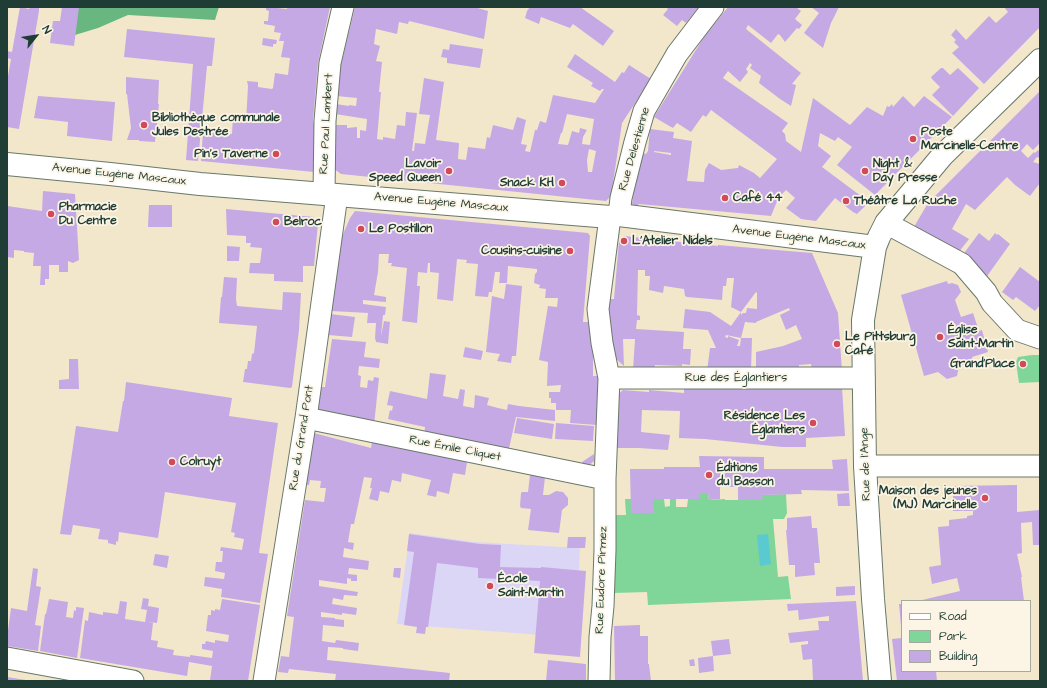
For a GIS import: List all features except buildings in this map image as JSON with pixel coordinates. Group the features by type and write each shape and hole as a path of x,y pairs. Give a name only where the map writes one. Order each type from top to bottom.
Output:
{"main road":[{"name":"Rue de l'Ange","path":"880,681 873,599 865,466 863,320 875,248 878,237 886,223 942,156 1040,60"},
{"name":"Avenue Eugène Mascaux","path":"7,164 200,184 615,216 875,248"}],"street":[{"name":"Rue Paul Lambert","path":"330,195 325,120 330,63 342,7"},
{"name":"Rue Delestienne","path":"609,378 602,344 598,309 615,216 623,191 635,142 644,111 677,54 713,7"},
{"name":"Rue du Grand Pont","path":"264,681 306,418 330,195"},
{"path":"886,223 962,264 986,292 992,303 1017,330 1040,338"},
{"name":"Rue des Églantiers","path":"609,378 864,378"},
{"name":"Rue Eudore Pirmez","path":"599,681 605,550 605,479 609,378"},
{"name":"Rue Émile Cliquet","path":"306,418 605,479"},
{"path":"865,466 1040,466"},
{"path":"7,658 133,681"}],"shaded area":[{"name":"École Saint-Martin","path":"410,533 474,542 580,548 576,637 397,624"}],"green space":[{"path":"64,7 219,7 215,20 128,15 98,28 65,38"},
{"path":"1040,355 1040,382 1019,383 1016,362 1018,357"},
{"path":"700,493 708,493 709,500 762,500 762,495 786,494 787,513 784,519 773,519 778,577 788,576 791,599 648,605 647,592 614,593 614,515 626,515 625,499 631,499 631,513 653,513 653,499 664,499 665,507 670,506 670,499 676,499 676,507 687,507 688,499 700,499"}],"water":[{"path":"768,534 771,564 760,566 757,535"}],"place":[{"name":"Bibliothèque communale Jules Destrée","path":"144,125"},
{"name":"Poste Marcinelle-Centre","path":"913,139"},
{"name":"Pin's Taverne","path":"276,154"},
{"name":"Lavoir Speed Queen","path":"449,171"},
{"name":"Night & Day Presse","path":"865,171"},
{"name":"Snack KH","path":"562,183"},
{"name":"Café 44","path":"725,198"},
{"name":"Théâtre La Ruche","path":"846,201"},
{"name":"Pharmacie Du Centre","path":"51,214"},
{"name":"Belroc","path":"276,222"},
{"name":"Le Postillon","path":"361,229"},
{"name":"L'Atelier Nidels","path":"624,241"},
{"name":"Cousins-cuisine","path":"570,251"},
{"name":"Église Saint-Martin","path":"940,337"},
{"name":"Le Pittsburg Café","path":"837,344"},
{"name":"Grand'Place","path":"1023,364"},
{"name":"Résidence Les Églantiers","path":"813,423"},
{"name":"Colruyt","path":"172,462"},
{"name":"Éditions du Basson","path":"709,475"},
{"name":"Maison des jeunes (MJ) Marcinelle","path":"985,498"},
{"name":"École Saint-Martin","path":"490,586"}]}
